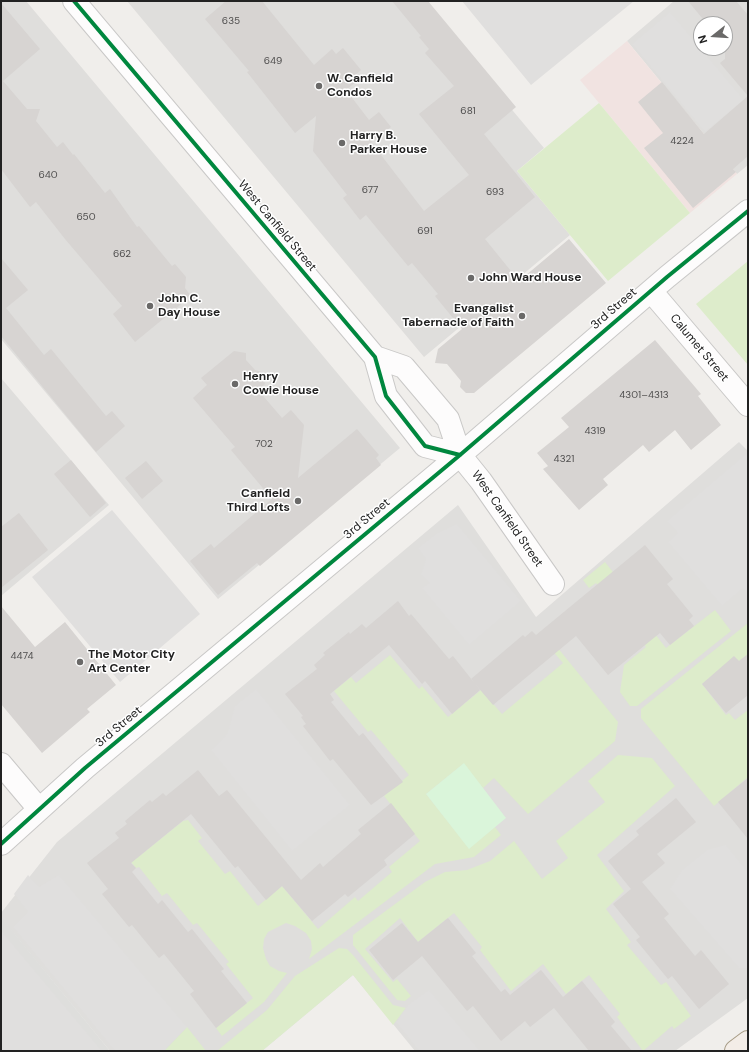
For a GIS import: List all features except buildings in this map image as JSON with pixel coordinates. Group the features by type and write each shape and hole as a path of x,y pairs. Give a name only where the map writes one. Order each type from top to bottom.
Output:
{"main road":[{"path":"736,1051 748,1042"}],"street":[{"name":"West Canfield Street","path":"74,1 375,357 386,396 425,446 460,455"},
{"name":"3rd Street","path":"1,844 84,768 460,455 651,291 748,211"},
{"name":"Calumet Street","path":"651,291 748,405"},
{"name":"West Canfield Street","path":"375,357 404,367 450,422 460,455 481,481 553,584"},
{"path":"1,764 39,809"}],"shaded area":[{"path":"1,1 26,1 400,448 218,599 1,339"},
{"path":"127,1 421,1 544,148 517,171 570,235 424,357"},
{"path":"462,1 634,1 531,85"},
{"path":"674,1 748,1 748,165 737,174 627,41"},
{"path":"670,12 693,39 693,56 707,56 744,100 705,132 632,44"},
{"path":"627,41 737,174 690,213 580,80"},
{"path":"1,378 109,505 1,596"},
{"path":"739,442 748,451 748,998 675,1051 415,1051 353,975 262,1051 110,1051 1,918 1,913 57,842 458,505 536,617"},
{"path":"746,454 748,457 748,593 743,588 722,606 668,542 678,533 667,521"},
{"path":"112,510 200,614 120,682 32,577"},
{"path":"457,524 521,601 469,645 422,588 430,583 421,575 426,559 418,548 436,534"},
{"path":"256,689 350,805 292,851 211,750 228,732 235,706"},
{"path":"726,845 748,872 748,968 739,968 670,889 682,870 707,850"},
{"path":"28,875 39,887 59,875 187,1027 164,1051 115,1051 13,927 28,912 14,894"},
{"path":"1,917 110,1051 1,1051"},
{"path":"1,931 3,933 102,1051 1,1051"},
{"path":"429,990 480,1051 419,1051 396,1022 408,1005"}],"green space":[{"path":"599,103 690,213 608,281 517,171"},
{"path":"748,261 748,365 696,304"},
{"path":"605,562 640,606 636,610 666,648 715,610 731,631 637,706 630,706 620,692 624,665 646,647 596,583 589,588 583,580"},
{"path":"748,623 748,654 739,661 734,657 702,684 726,715 729,713 735,720 748,710 748,777 714,806 641,718 641,709"},
{"path":"544,631 618,722 615,741 528,814 494,778 483,788 463,764 426,794 469,848 495,827 501,835 474,857 435,864 309,959 312,949 311,941 306,933 295,926 286,923 268,932 264,939 263,948 266,959 270,966 287,973 264,1002 222,1036 216,1028 253,998 226,964 229,962 197,923 193,925 167,893 162,896 139,867 136,868 130,861 137,858 183,821 188,820 202,838 198,841 225,874 230,871 258,906 282,886 318,929 355,897 358,901 392,872 389,867 420,841 384,796 409,775 371,730 368,732 334,691 351,677 356,683 390,655 419,689 422,686 448,717 481,690 502,714 563,663 540,636"},
{"path":"618,755 652,758 675,786 597,855 624,891 606,909 631,942 627,945 661,985 666,982 691,1016 674,1029 672,1026 643,1051 617,1017 620,1014 589,975 566,994 543,964 511,991 480,950 482,947 454,913 418,942 400,918 365,949 393,982 397,979 411,996 405,1001 397,1000 353,945 353,935 425,882 445,872 467,870 490,861 514,841 542,879 568,858 556,841 605,802 588,781"},
{"path":"464,763 506,818 469,849 426,794"},
{"path":"339,948 347,949 353,955 393,1005 406,1008 393,1025 353,975 262,1051 217,1051 267,1010 295,976"},
{"path":"187,1027 206,1051 164,1051"}],"cycle path":[{"path":"74,1 375,357 386,396 425,446 460,455"},
{"path":"1,844 85,768 460,455 667,277 748,211"}],"place":[{"name":"W. Canfield Condos","path":"319,86"},
{"name":"Harry B. Parker House","path":"342,143"},
{"name":"John Ward House","path":"471,278"},
{"name":"John C. Day House","path":"150,306"},
{"name":"Evangalist Tabernacle of Faith","path":"522,316"},
{"name":"Henry Cowie House","path":"235,384"},
{"name":"Canfield Third Lofts","path":"298,501"},
{"name":"The Motor City Art Center","path":"80,662"}]}
